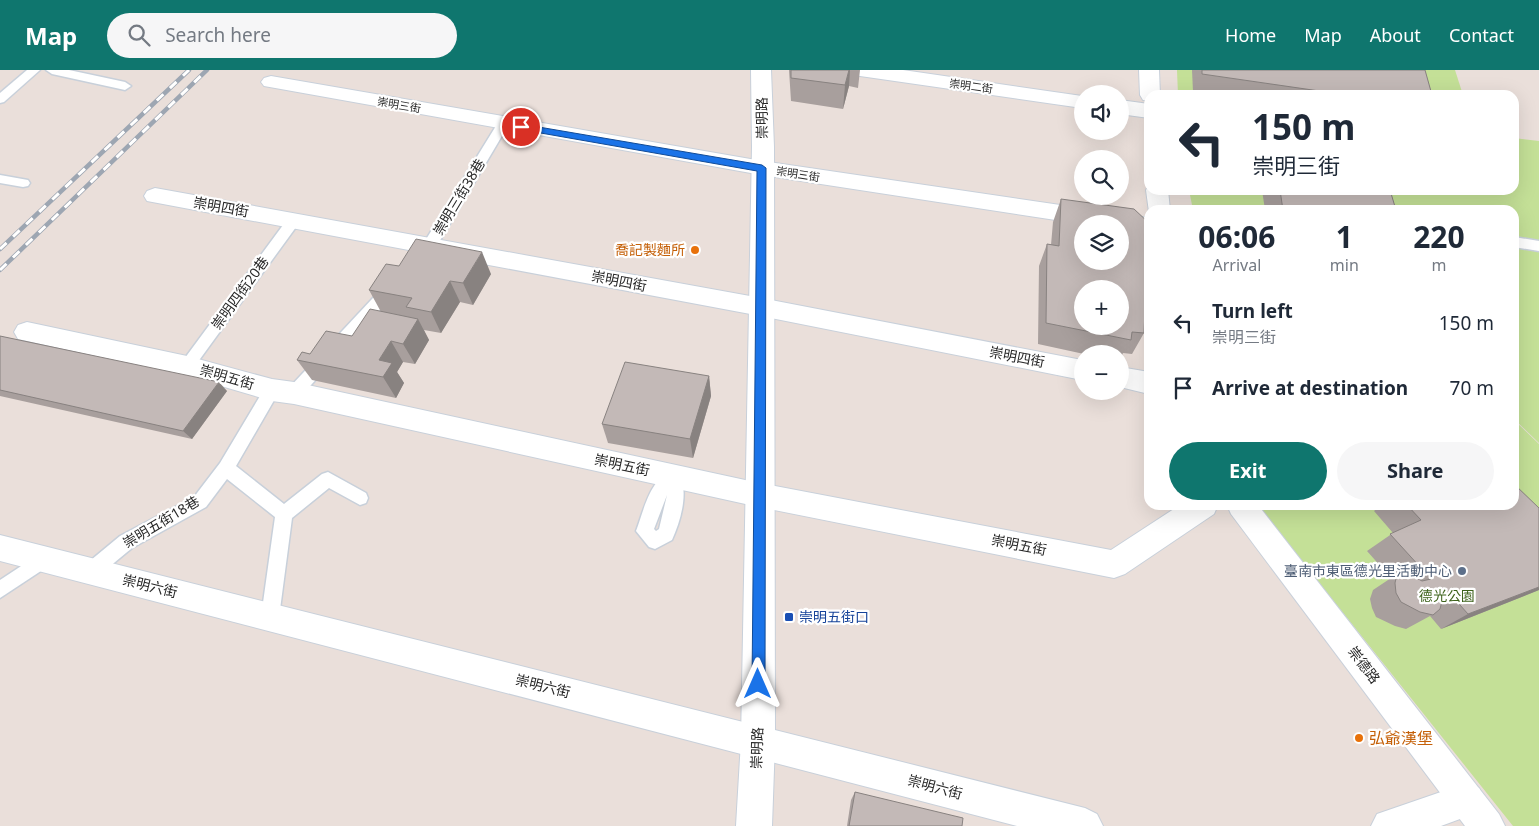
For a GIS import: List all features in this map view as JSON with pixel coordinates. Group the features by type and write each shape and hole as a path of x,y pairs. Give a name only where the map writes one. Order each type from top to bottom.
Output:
{"street":[{"name":"崇明路","path":"754,826 758,741 762,307 761,70"},
{"name":"崇明二街","path":"860,70 1074,101"},
{"path":"1149,70 1150,90"},
{"name":"崇明三街","path":"271,82 762,168 1144,225"},
{"path":"1129,108 1144,110"},
{"name":"崇明四街","path":"155,196 762,307 1074,368"},
{"name":"崇明五街","path":"27,332 187,366 283,392 673,477 1114,564 1196,510"},
{"path":"1129,379 1144,382"},
{"name":"崇德路","path":"1245,510 1477,813"},
{"name":"崇明六街","path":"0,548 1085,826"},
{"path":"1389,826 1477,813"}],"lane":[{"path":"0,99 34,70"},
{"path":"52,70 126,86"},
{"name":"崇明三街38巷","path":"410,266 430,245 503,124"},
{"path":"0,179 23,183"},
{"name":"崇明四街20巷","path":"187,366 294,220"},
{"path":"1519,243 1539,246"},
{"name":"崇明五街18巷","path":"91,571 126,542 200,502 283,392 397,280"},
{"path":"226,468 284,514"},
{"path":"270,617 284,514 328,479 360,498"},
{"path":"0,590 44,559"}],"green space":[{"path":"1177,70 1455,70 1461,90 1178,90"},
{"path":"1519,139 1539,141 1539,443 1519,424 1519,205 1192,205 1190,195 1519,195"},
{"name":"德光公園","path":"1519,425 1539,444 1539,826 1513,826 1261,510 1519,510"}],"building":[{"path":"791,70 849,70 845,85 791,78"},
{"path":"1202,70 1425,70 1431,90 1312,90 1202,74"},
{"path":"1281,195 1392,195 1394,205 1282,205"},
{"path":"1061,199 1074,201 1074,205 1105,205 1134,209 1144,218 1144,333 1132,332 1131,340 1106,335 1129,335 1129,280 1074,280 1074,329 1046,323 1047,244 1059,246"},
{"path":"416,239 482,252 463,283 450,281 431,312 406,307 412,298 369,290 386,264 399,266"},
{"path":"370,309 418,319 403,344 391,341 379,360 392,363 383,377 297,360 302,352 310,354 326,331 352,336"},
{"path":"0,336 219,382 183,431 0,390"},
{"path":"625,362 709,376 690,439 602,424"},
{"name":"臺南市東區德光里活動中心","path":"1519,489 1539,508 1539,587 1468,614 1452,596 1442,601 1440,609 1433,615 1420,612 1401,602 1396,593 1395,583 1397,574 1411,575 1422,581 1431,579 1390,534 1421,520 1412,510 1519,510"},
{"path":"855,792 963,818 962,826 849,826"}],"railway":[{"path":"0,249 189,70"},
{"path":"0,270 207,70"}],"place":[{"name":"喬記製麵所","path":"695,250"},
{"name":"臺南市東區德光里活動中心","path":"1462,571"},
{"name":"崇明五街口","path":"789,617"},
{"name":"弘爺漢堡","path":"1359,738"}],"route":[{"path":"521,127 762,168 758,684"}]}
